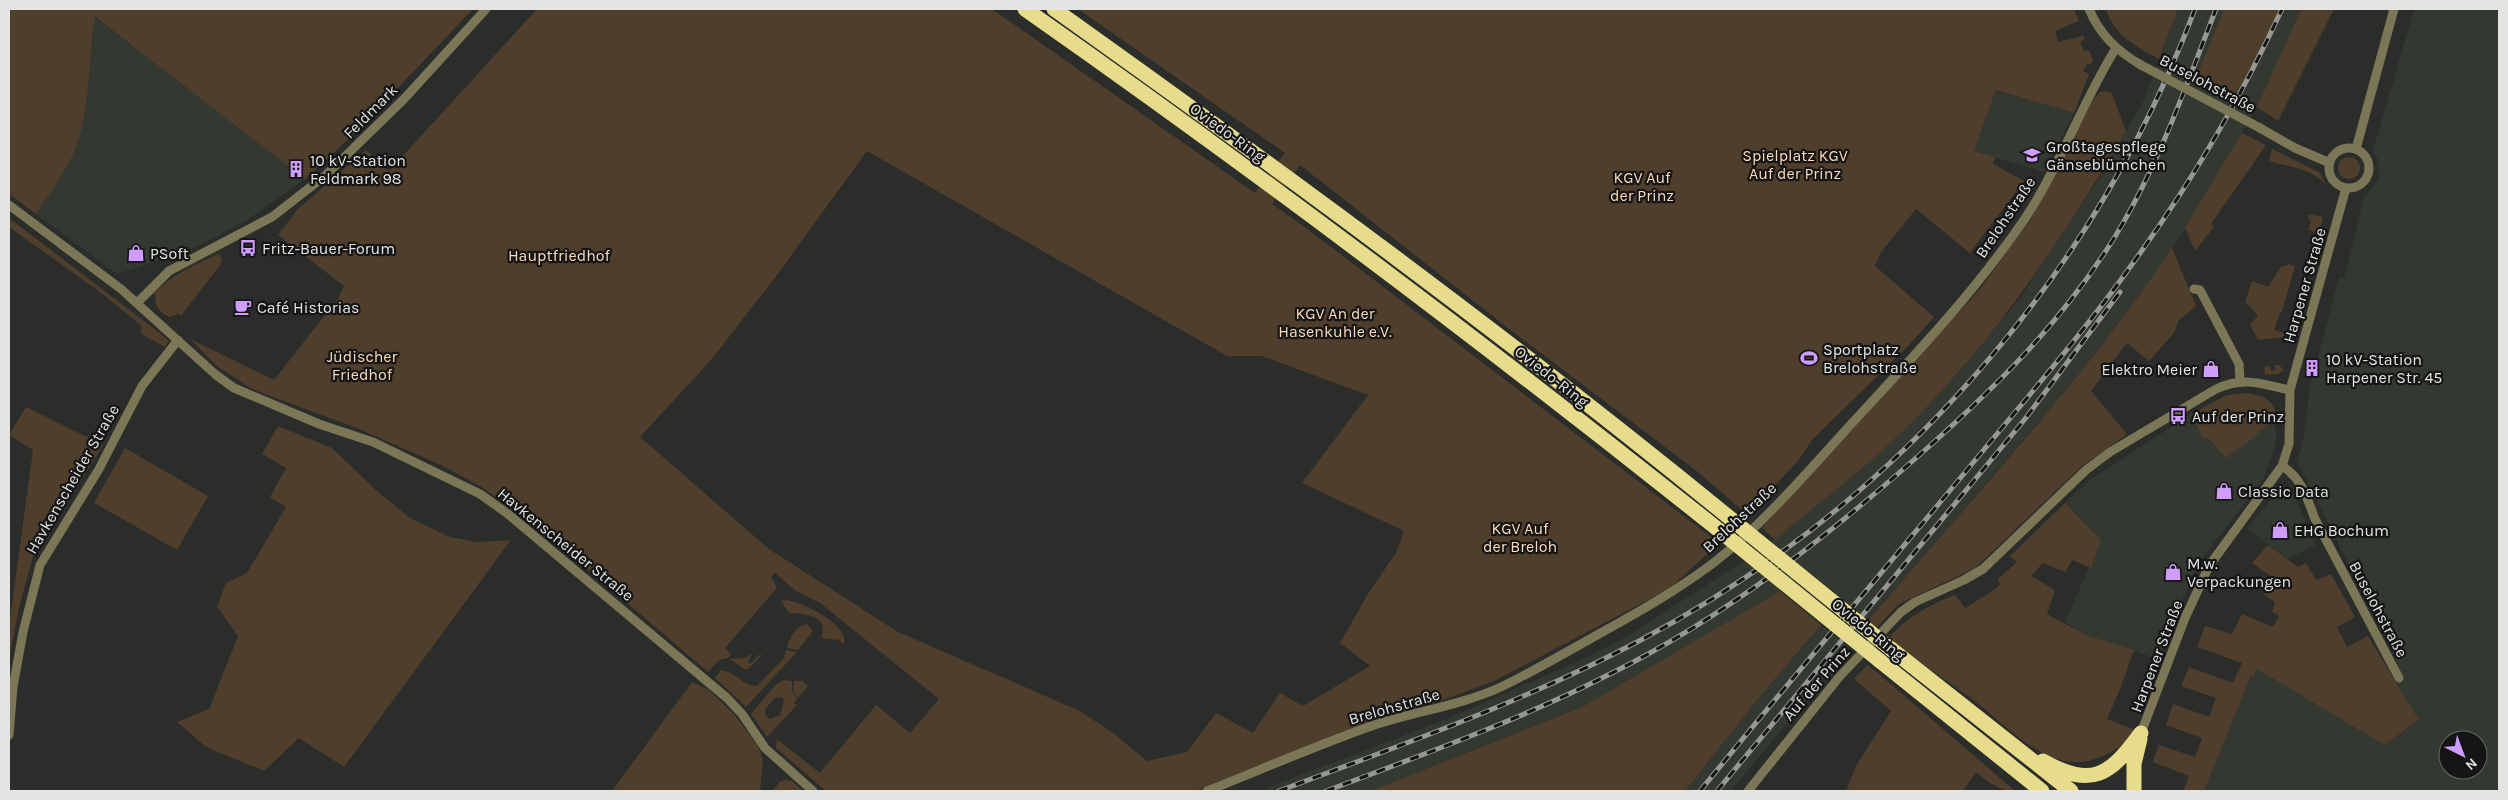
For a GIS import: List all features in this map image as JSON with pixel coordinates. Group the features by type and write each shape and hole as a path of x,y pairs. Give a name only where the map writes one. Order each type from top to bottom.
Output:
{"highway":[{"name":"Oviedo-Ring","path":"1025,9 1365,255 1520,372 2042,791"},
{"name":"Oviedo-Ring","path":"1054,9 1367,236 1625,433 2000,737 2066,787"},
{"path":"2000,737 2054,767 2068,773 2086,776 2113,767 2142,733"},
{"path":"2134,791 2134,764 2142,733"}],"street":[{"name":"Feldmark","path":"138,303 170,271 264,222 326,175 404,99 486,9"},
{"name":"Buselohstraße","path":"2089,9 2094,22 2116,48 2141,65 2295,148 2330,163"},
{"path":"2356,149 2394,9"},
{"name":"Brelohstraße","path":"1207,791 1368,727 1432,711 1498,688 1644,609 1688,582 1716,561 1749,532 1810,470 1921,348 1988,270 2025,218 2048,179 2096,80 2116,48"},
{"path":"2343,149 2356,149 2366,158 2369,170 2367,176 2359,185 2346,188 2333,179 2330,163 2337,152 2343,149"},
{"name":"Harpener Straße","path":"2290,390 2346,188"},
{"name":"Havkenscheider Straße","path":"9,205 138,303 216,375 240,391 319,424 373,442 480,494 508,514 727,698 742,714 765,748 813,791"},
{"path":"2194,289 2200,290 2240,364 2240,380 2290,390 2289,444 2282,466"},
{"name":"Havkenscheider Straße","path":"9,735 13,687 23,632 40,565 99,468 142,386 178,340"},
{"name":"Auf der Prinz","path":"1748,791 1829,689 1900,612 1915,602 1964,580 1983,569 2086,470 2110,452 2216,389 2240,380"},
{"name":"Buselohstraße","path":"2282,466 2292,472 2305,492 2315,519 2399,678"},
{"name":"Harpener Straße","path":"2142,733 2185,618 2209,566 2282,466"}],"shaded area":[{"path":"2178,9 2301,9 2261,99 2242,133 2203,202 2134,305 2056,402 1868,621 1808,571 1780,591 1582,707 1370,791 1259,791 1449,718 1592,655 1631,634 1765,547 1883,450 1939,394 2020,298 2097,182 2144,100"},
{"path":"2414,9 2499,9 2499,791 2204,791 2251,674 2257,669 2384,745 2419,720 2389,669 2398,663 2297,461 2303,441 2310,387 2339,277 2344,278 2364,197 2379,179 2378,160 2373,151"},
{"path":"94,17 214,108 355,133 305,179 246,221 190,250 117,274 36,214 75,149 86,104"},
{"path":"1996,90 2074,113 2044,172 1974,151"},
{"path":"2251,394 2265,398 2275,409 2276,441 2271,459 2263,479 2198,564 2158,659 2086,635 2065,622 2101,540 2065,503 2090,480 2191,414 2227,395"},
{"name":"EHG Bochum","path":"2279,491 2293,493 2316,545 2287,559 2247,528"},
{"path":"1821,625 1847,646 1836,664 1731,791 1685,791 1762,694"}],"green space":[{"path":"9,9 473,9 355,133 305,179 95,17 87,99 81,131 68,164 36,214 9,194"},
{"path":"537,9 992,9 1255,193 1285,153 1078,9 2074,9 2079,21 2055,31 2058,42 2083,36 2085,39 2080,42 2084,51 2089,50 2093,60 2090,65 2087,64 2083,71 2089,74 2074,113 1996,90 1974,151 1995,157 1993,164 2024,181 1970,253 1916,209 1881,252 1875,266 1934,317 1910,344 1812,440 1798,461 1773,487 1769,487 1750,517 1698,472 1508,328 1300,165 1272,204 1719,543 1669,589 1496,680 1449,698 1376,720 1195,791 826,791 776,748 777,739 820,773 876,705 910,733 939,699 820,603 796,591 775,573 771,577 777,588 725,648 731,655 728,658 719,660 708,672 536,525 480,486 441,465 359,429 252,389 217,366 190,339 274,380 339,297 344,286 278,235 298,209 366,150 389,171","holes":["867,151 1227,356 1262,356 1368,395 1302,483 1404,531 1396,553 1369,592 1340,643 1370,666 1303,706 1280,693 1253,733 1216,713 1187,752 1147,761 1113,733 1080,711 898,632 769,549 640,437 711,360 774,279"]},
{"path":"2106,9 2178,9 2159,59 2134,45 2120,33 2109,18"},
{"path":"2224,9 2282,9 2250,75 2233,96 2198,73"},
{"path":"2301,9 2334,9 2278,121 2257,107"},
{"path":"2106,91 2112,94 2126,131 2074,217 2016,300 1986,339 1919,415 1883,450 1775,540 1762,528 1980,289 2031,219 2093,100 2100,92"},
{"path":"2242,133 2266,145 2211,224 2214,227 2195,251 2185,228"},
{"path":"2272,149 2320,173 2329,192 2325,185 2312,174 2304,170 2269,161"},
{"path":"2349,157 2357,160 2360,168 2357,176 2349,179 2341,176 2338,168 2341,160"},
{"path":"2309,214 2323,217 2319,233 2308,230 2311,220 2308,219"},
{"path":"9,218 169,341 165,347 141,334 142,326 96,289 9,227"},
{"path":"2172,248 2196,306 2179,320 2174,333 2149,361 2127,343 2091,391 2127,434 2081,467 1975,568 1899,604 1876,628 1868,621 2064,392 2138,297"},
{"path":"219,254 222,259 220,265 181,316 178,314 169,317 160,311 156,305 156,295 153,294 176,275"},
{"path":"2289,264 2295,266 2282,312 2274,330 2283,333 2285,337 2258,340 2250,325 2258,315 2245,302 2252,281 2268,287 2281,267"},
{"path":"2275,365 2279,365 2284,370 2278,374 2265,375 2264,367 2270,366 2271,371 2275,370"},
{"path":"2244,393 2265,398 2273,405 2276,416 2251,440 2226,458 2208,438 2203,438 2191,414 2227,395"},
{"path":"26,407 103,445 33,557 19,607 10,654 10,620 33,450 9,435"},
{"path":"278,426 332,448 377,491 410,518 450,537 477,542 511,540 344,767 299,738 264,771 206,747 177,722 209,709 238,636 217,607 226,583 247,573 286,507 270,497 286,468 262,454"},
{"path":"125,448 208,496 177,550 94,503"},
{"path":"2065,503 2101,540 2091,568 2072,560 2065,572 2043,563 2031,576 2055,590 2047,614 2086,635 2134,650 2107,719 2135,730 2115,750 2082,762 2064,761 2047,755 2031,746 1972,699 1888,638 1919,612 1936,603 1955,595 1965,608 1997,588 2000,584 1997,580 2017,562 2010,556"},
{"path":"2268,545 2298,567 2306,563 2316,580 2331,574 2355,617 2337,627 2347,647 2368,636 2419,720 2384,745 2257,669 2254,676 2251,675 2204,791 2183,791 2189,776 2153,762 2159,745 2195,757 2202,738 2166,725 2173,704 2209,717 2216,698 2181,686 2189,667 2233,683 2242,663 2197,647 2205,626 2232,634 2242,614 2273,627 2279,616 2272,612 2275,602 2264,595 2272,577 2252,563"},
{"path":"1780,591 1821,625 1762,694 1685,791 1370,791 1582,707"},
{"path":"787,600 804,605 833,622 844,637 844,645 839,640 841,637 838,640 821,638 822,625 814,617 789,613 781,601"},
{"path":"807,624 813,631 798,650 787,648 796,630"},
{"path":"786,650 797,652 746,707 715,678 720,671 725,671 747,684 757,686 784,658"},
{"path":"752,654 748,662 750,664 759,655 762,655 748,669 744,669 730,659 744,658"},
{"path":"1867,665 2015,791 1999,788 1976,772 1963,791 1846,791 1856,766 1891,711 1854,679"},
{"path":"784,680 792,681 792,691 797,699 794,703 797,705 767,737 751,714 775,685","holes":["782,697 784,700 780,715 770,719 766,716 765,709 775,698"]},
{"path":"802,680 808,686 798,698 793,691 794,681 801,681 800,683"},
{"path":"692,682 709,690 734,714 758,746 763,761 760,791 612,791"},
{"path":"792,781 803,791 773,791 779,782"}],"railway":[{"path":"1279,791 1462,722 1596,663 1639,641 1732,586 1820,523 1901,453 1975,376 2042,292 2101,203 2152,108 2195,9"},
{"path":"1326,791 1542,706 1612,673 1655,650 1696,626 1775,573 1888,483 2004,376 2052,323 2096,266 2116,235 2146,181 2183,96 2216,9"},
{"path":"1700,791 2052,368 2114,290 2195,171 2250,75 2282,9"},
{"path":"1717,791 2025,419 2120,292"}],"place":[{"name":"Großtagespflege Gänseblümchen","path":"2032,155"},
{"name":"10 kV-Station Feldmark 98","path":"296,169"},
{"name":"Fritz-Bauer-Forum","path":"248,248"},
{"name":"PSoft","path":"136,253"},
{"name":"Café Historias","path":"243,307"},
{"name":"Sportplatz Brelohstraße","path":"1809,358"},
{"name":"10 kV-Station Harpener Str. 45","path":"2312,368"},
{"name":"Elektro Meier","path":"2211,369"},
{"name":"Auf der Prinz","path":"2178,416"},
{"name":"Classic Data","path":"2224,491"},
{"name":"EHG Bochum","path":"2280,530"},
{"name":"M.w. Verpackungen","path":"2173,572"}],"park label":[{"name":"Spielplatz KGV Auf der Prinz","path":"1795,164"},
{"name":"KGV Auf der Prinz","path":"1642,186"},
{"name":"Hauptfriedhof","path":"559,255"},
{"name":"KGV An der Hasenkuhle e.V.","path":"1335,322"},
{"name":"Jüdischer Friedhof","path":"362,365"},
{"name":"KGV Auf der Breloh","path":"1520,537"}]}
